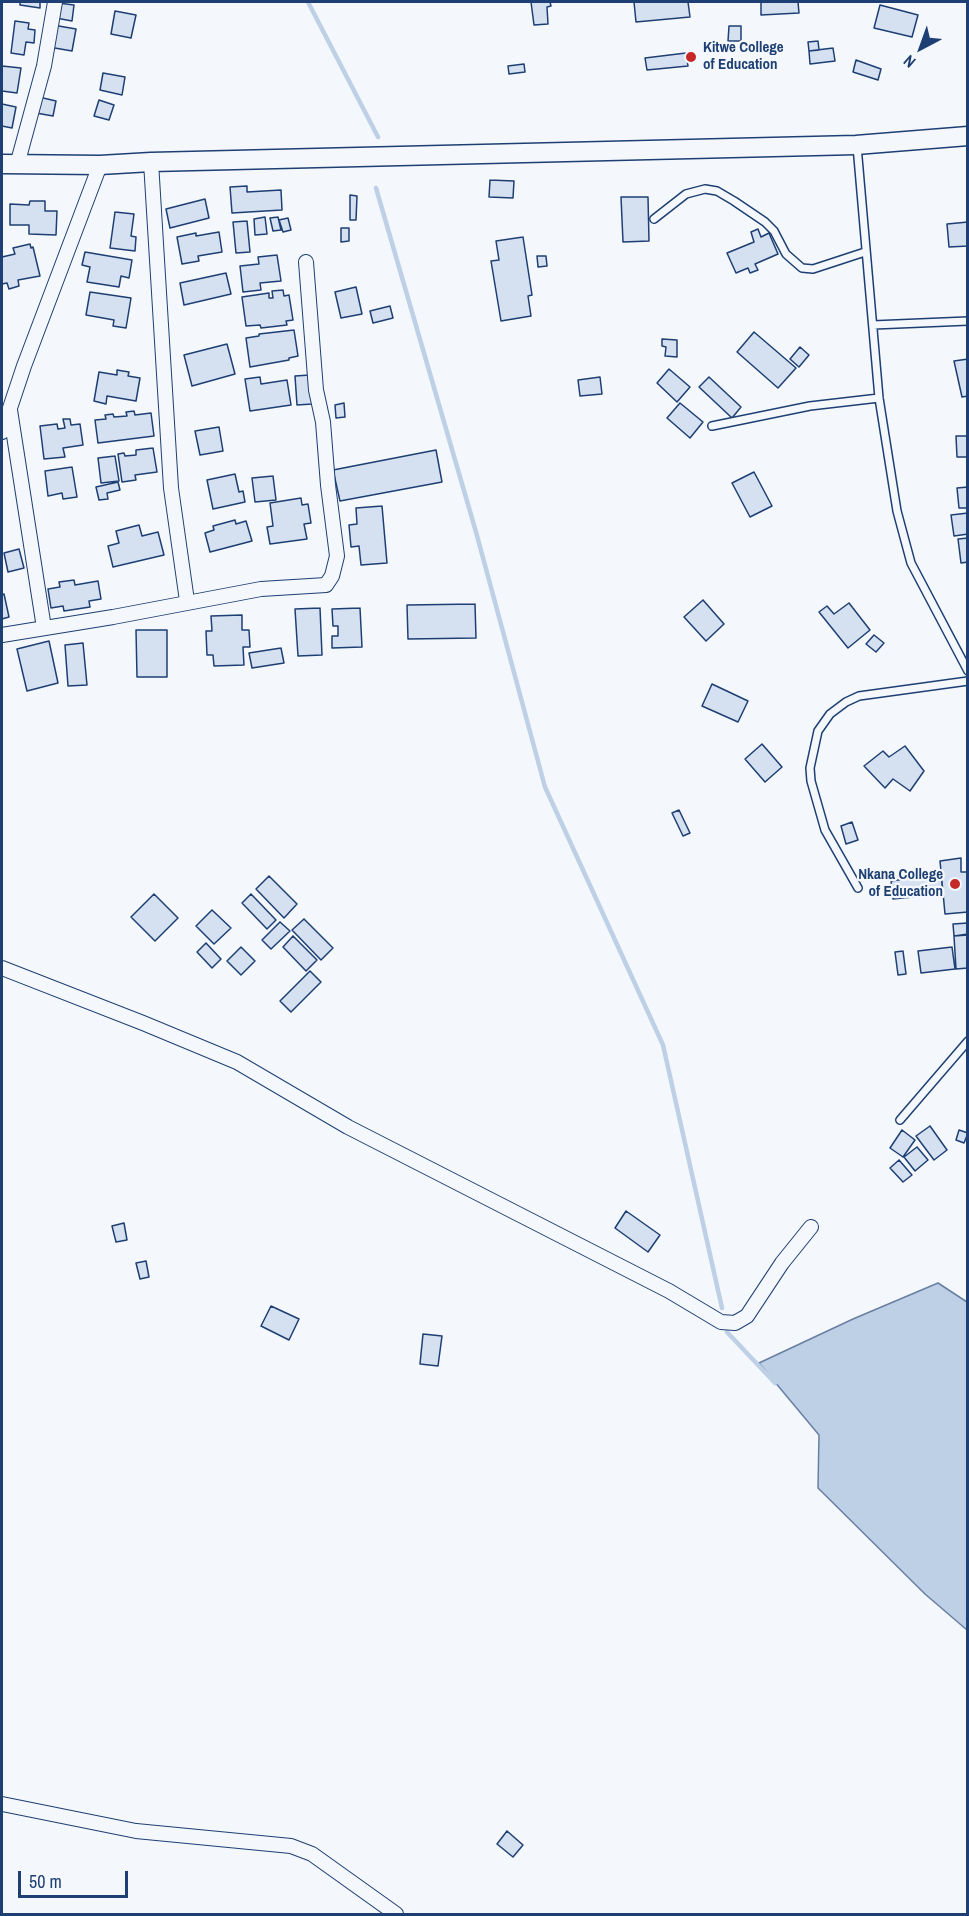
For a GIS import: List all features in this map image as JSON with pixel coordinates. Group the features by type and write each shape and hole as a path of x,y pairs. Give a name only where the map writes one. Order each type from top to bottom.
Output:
{"street":[{"path":"54,2 44,66 9,164 100,165 856,145 968,136"},
{"path":"151,162 171,488 187,600 185,603"},
{"path":"2,432 100,165"},
{"path":"2,635 261,589 326,585 332,576 337,556 323,422 316,390 306,262"},
{"path":"10,408 44,628"},
{"path":"2,968 237,1062 348,1127 669,1291 721,1322 735,1323 747,1316 782,1263 811,1227"},
{"path":"2,1804 136,1831 291,1846 312,1854 396,1914"}],"lane":[{"path":"856,145 879,399 897,511 911,563 968,671"},
{"path":"654,219 686,194 705,189 717,191 765,222 774,231 786,254 802,268 813,269 865,252"},
{"path":"873,325 968,321"},
{"path":"712,426 810,406 879,399"},
{"path":"858,888 825,830 811,781 810,768 818,731 830,714 859,696 968,681"},
{"path":"900,1120 968,1041"}],"water":[{"path":"938,1283 967,1302 967,1630 925,1594 818,1488 819,1435 759,1363 853,1319"}],"building":[{"path":"20,2 40,2 40,8 20,5"},
{"path":"531,2 550,2 551,6 547,7 548,24 534,25"},
{"path":"634,2 688,2 690,17 636,22"},
{"path":"761,2 798,2 799,13 761,15"},
{"path":"58,3 74,5 72,21 56,18"},
{"path":"880,5 918,15 912,37 874,28"},
{"path":"115,11 136,15 131,38 111,34"},
{"path":"15,21 29,23 28,29 35,30 34,43 26,42 24,55 11,53"},
{"path":"53,25 76,29 72,51 49,47"},
{"path":"729,26 741,26 741,41 728,41"},
{"path":"818,41 819,50 809,51 808,42"},
{"path":"833,48 835,61 810,64 809,51"},
{"path":"686,53 688,66 647,70 645,58"},
{"path":"856,60 881,69 878,80 853,72"},
{"path":"524,64 525,72 509,74 508,66"},
{"path":"2,66 21,68 17,93 2,91"},
{"path":"103,73 125,77 122,95 100,90"},
{"path":"39,97 56,101 53,116 36,113"},
{"path":"99,100 114,105 109,120 94,116"},
{"path":"2,104 16,107 12,128 2,126"},
{"path":"490,180 514,181 513,198 489,197"},
{"path":"247,186 247,192 281,190 282,210 232,213 230,187"},
{"path":"350,195 357,196 356,220 350,220"},
{"path":"621,197 648,197 649,241 623,242"},
{"path":"205,199 209,218 170,228 166,209"},
{"path":"30,201 45,201 45,211 57,211 56,235 29,234 29,225 10,225 10,204 29,205"},
{"path":"115,212 134,214 131,236 136,237 135,251 110,248"},
{"path":"265,217 267,234 255,235 254,219"},
{"path":"278,217 281,230 273,231 270,218"},
{"path":"288,218 291,230 283,232 279,220"},
{"path":"247,221 250,252 236,253 233,222"},
{"path":"968,222 968,246 949,247 947,224"},
{"path":"341,228 349,228 349,241 341,242"},
{"path":"758,229 761,237 769,233 778,254 755,264 758,270 750,273 748,268 736,273 727,253 754,242 751,232"},
{"path":"219,232 222,252 198,256 199,261 182,264 177,237"},
{"path":"523,237 532,295 528,296 531,316 501,321 491,261 499,260 496,241"},
{"path":"30,244 31,248 33,247 40,276 18,280 19,286 9,289 7,283 2,284 2,257 15,254 13,248"},
{"path":"85,252 132,260 129,278 121,276 119,287 87,282 90,267 82,265"},
{"path":"277,255 281,281 260,283 261,290 243,292 240,266 259,264 258,257"},
{"path":"537,256 546,256 547,266 538,267"},
{"path":"226,273 231,294 184,305 180,283"},
{"path":"356,287 362,314 341,318 335,292"},
{"path":"283,290 284,296 289,295 293,320 286,321 287,325 261,328 260,325 246,326 242,297 269,293 269,298 273,298 272,291"},
{"path":"90,292 131,298 126,328 113,326 114,320 86,315"},
{"path":"390,306 393,318 373,323 370,311"},
{"path":"294,330 298,356 289,358 289,360 250,367 246,338 259,336 259,334"},
{"path":"754,332 796,368 778,388 737,352"},
{"path":"662,339 677,340 677,357 665,356 666,347 662,346"},
{"path":"227,344 235,374 192,386 184,355"},
{"path":"800,347 809,355 799,367 790,359"},
{"path":"968,359 968,396 962,397 954,361"},
{"path":"669,369 690,387 677,402 657,383"},
{"path":"117,370 129,372 128,376 140,378 136,401 107,396 106,404 94,401 99,372 117,375"},
{"path":"310,375 312,404 297,405 295,376"},
{"path":"260,377 261,384 287,380 291,405 250,411 245,379"},
{"path":"600,377 602,394 580,396 578,380"},
{"path":"709,377 741,407 732,418 699,387"},
{"path":"344,403 345,417 336,418 335,405"},
{"path":"680,403 703,422 690,438 667,418"},
{"path":"134,411 135,415 151,413 154,436 98,443 95,420 106,419 105,415 113,414 114,417 127,416 126,412"},
{"path":"63,419 70,419 71,425 80,424 83,445 63,448 65,457 44,459 40,426 57,424 58,429 65,428"},
{"path":"219,427 223,451 200,455 195,431"},
{"path":"956,436 968,436 968,457 957,457"},
{"path":"153,448 157,472 135,475 136,480 122,482 118,454 136,455 136,450"},
{"path":"436,450 442,482 340,501 333,470"},
{"path":"115,456 119,481 101,483 98,458"},
{"path":"72,467 77,497 63,499 62,493 48,496 45,471"},
{"path":"754,472 772,506 750,517 732,483"},
{"path":"235,474 239,492 243,491 245,502 213,509 207,480"},
{"path":"273,476 276,500 255,502 252,478"},
{"path":"118,482 120,490 107,493 108,499 99,500 96,487"},
{"path":"968,487 968,508 959,508 957,488"},
{"path":"301,498 302,505 308,504 311,523 304,524 307,539 270,544 267,527 273,526 270,503"},
{"path":"382,506 387,563 361,565 359,546 351,547 349,525 357,524 356,508"},
{"path":"968,513 968,534 954,536 951,515"},
{"path":"235,520 236,524 246,521 252,541 210,552 205,533 214,530 213,526"},
{"path":"139,525 142,536 158,532 164,555 113,567 108,546 119,543 116,531"},
{"path":"968,538 968,562 961,563 958,539"},
{"path":"19,549 24,568 8,572 4,553"},
{"path":"74,580 75,585 98,581 101,599 89,601 90,607 64,611 63,606 51,608 48,589 60,587 59,582"},
{"path":"4,594 9,617 2,619 2,595"},
{"path":"703,600 724,624 706,641 684,617"},
{"path":"849,603 870,630 848,648 819,612 827,606 834,614"},
{"path":"475,604 476,638 408,639 407,605"},
{"path":"320,608 322,655 298,656 295,609"},
{"path":"360,608 362,647 332,648 332,636 338,636 338,626 333,626 332,609"},
{"path":"242,615 242,630 249,630 250,647 243,647 244,665 214,666 213,655 207,655 206,631 212,631 211,616"},
{"path":"136,630 167,630 167,677 137,677"},
{"path":"874,635 884,643 876,652 866,644"},
{"path":"49,641 58,683 27,691 17,649"},
{"path":"83,643 87,685 68,686 65,645"},
{"path":"281,648 284,663 252,668 249,653"},
{"path":"712,684 748,701 738,722 702,706"},
{"path":"762,744 782,767 765,782 745,759"},
{"path":"905,746 924,771 910,791 893,779 885,788 864,766 883,751 889,757"},
{"path":"679,810 690,833 683,836 672,813"},
{"path":"852,822 858,840 846,844 841,826"},
{"name":"Nkana College of Education","path":"961,858 961,872 968,872 968,912 945,914 940,861"},
{"path":"941,874 943,894 893,899 891,881"},
{"path":"269,876 297,904 284,918 256,889"},
{"path":"154,894 178,918 155,941 131,917"},
{"path":"251,894 276,920 267,929 242,903"},
{"path":"212,910 231,928 214,944 196,926"},
{"path":"304,919 333,948 321,960 292,930"},
{"path":"280,922 290,931 271,949 262,940"},
{"path":"968,923 968,934 954,936 953,924"},
{"path":"968,935 968,968 956,969 954,936"},
{"path":"293,936 317,960 306,971 283,947"},
{"path":"206,943 221,959 212,968 197,952"},
{"path":"241,947 255,961 241,975 227,961"},
{"path":"952,947 955,969 921,973 918,951"},
{"path":"903,951 906,974 898,975 895,952"},
{"path":"310,971 321,982 291,1012 280,1001"},
{"path":"930,1126 947,1150 934,1160 916,1136"},
{"path":"902,1130 915,1140 903,1157 890,1148"},
{"path":"959,1130 968,1133 964,1143 956,1140"},
{"path":"917,1147 928,1160 915,1171 904,1157"},
{"path":"899,1160 912,1175 903,1182 890,1168"},
{"path":"626,1211 660,1235 648,1252 615,1228"},
{"path":"124,1223 127,1240 116,1242 112,1226"},
{"path":"146,1261 149,1277 140,1279 136,1263"},
{"path":"271,1306 299,1319 289,1340 261,1326"},
{"path":"423,1334 442,1336 438,1366 420,1364"},
{"path":"507,1831 523,1845 513,1857 497,1844"}],"waterway":[{"path":"308,2 378,137"},
{"path":"376,188 476,532 545,787 663,1045 722,1308"},
{"path":"727,1332 775,1383"}],"place":[{"name":"Kitwe College of Education","path":"691,57"},
{"name":"Nkana College of Education","path":"955,884"}]}
